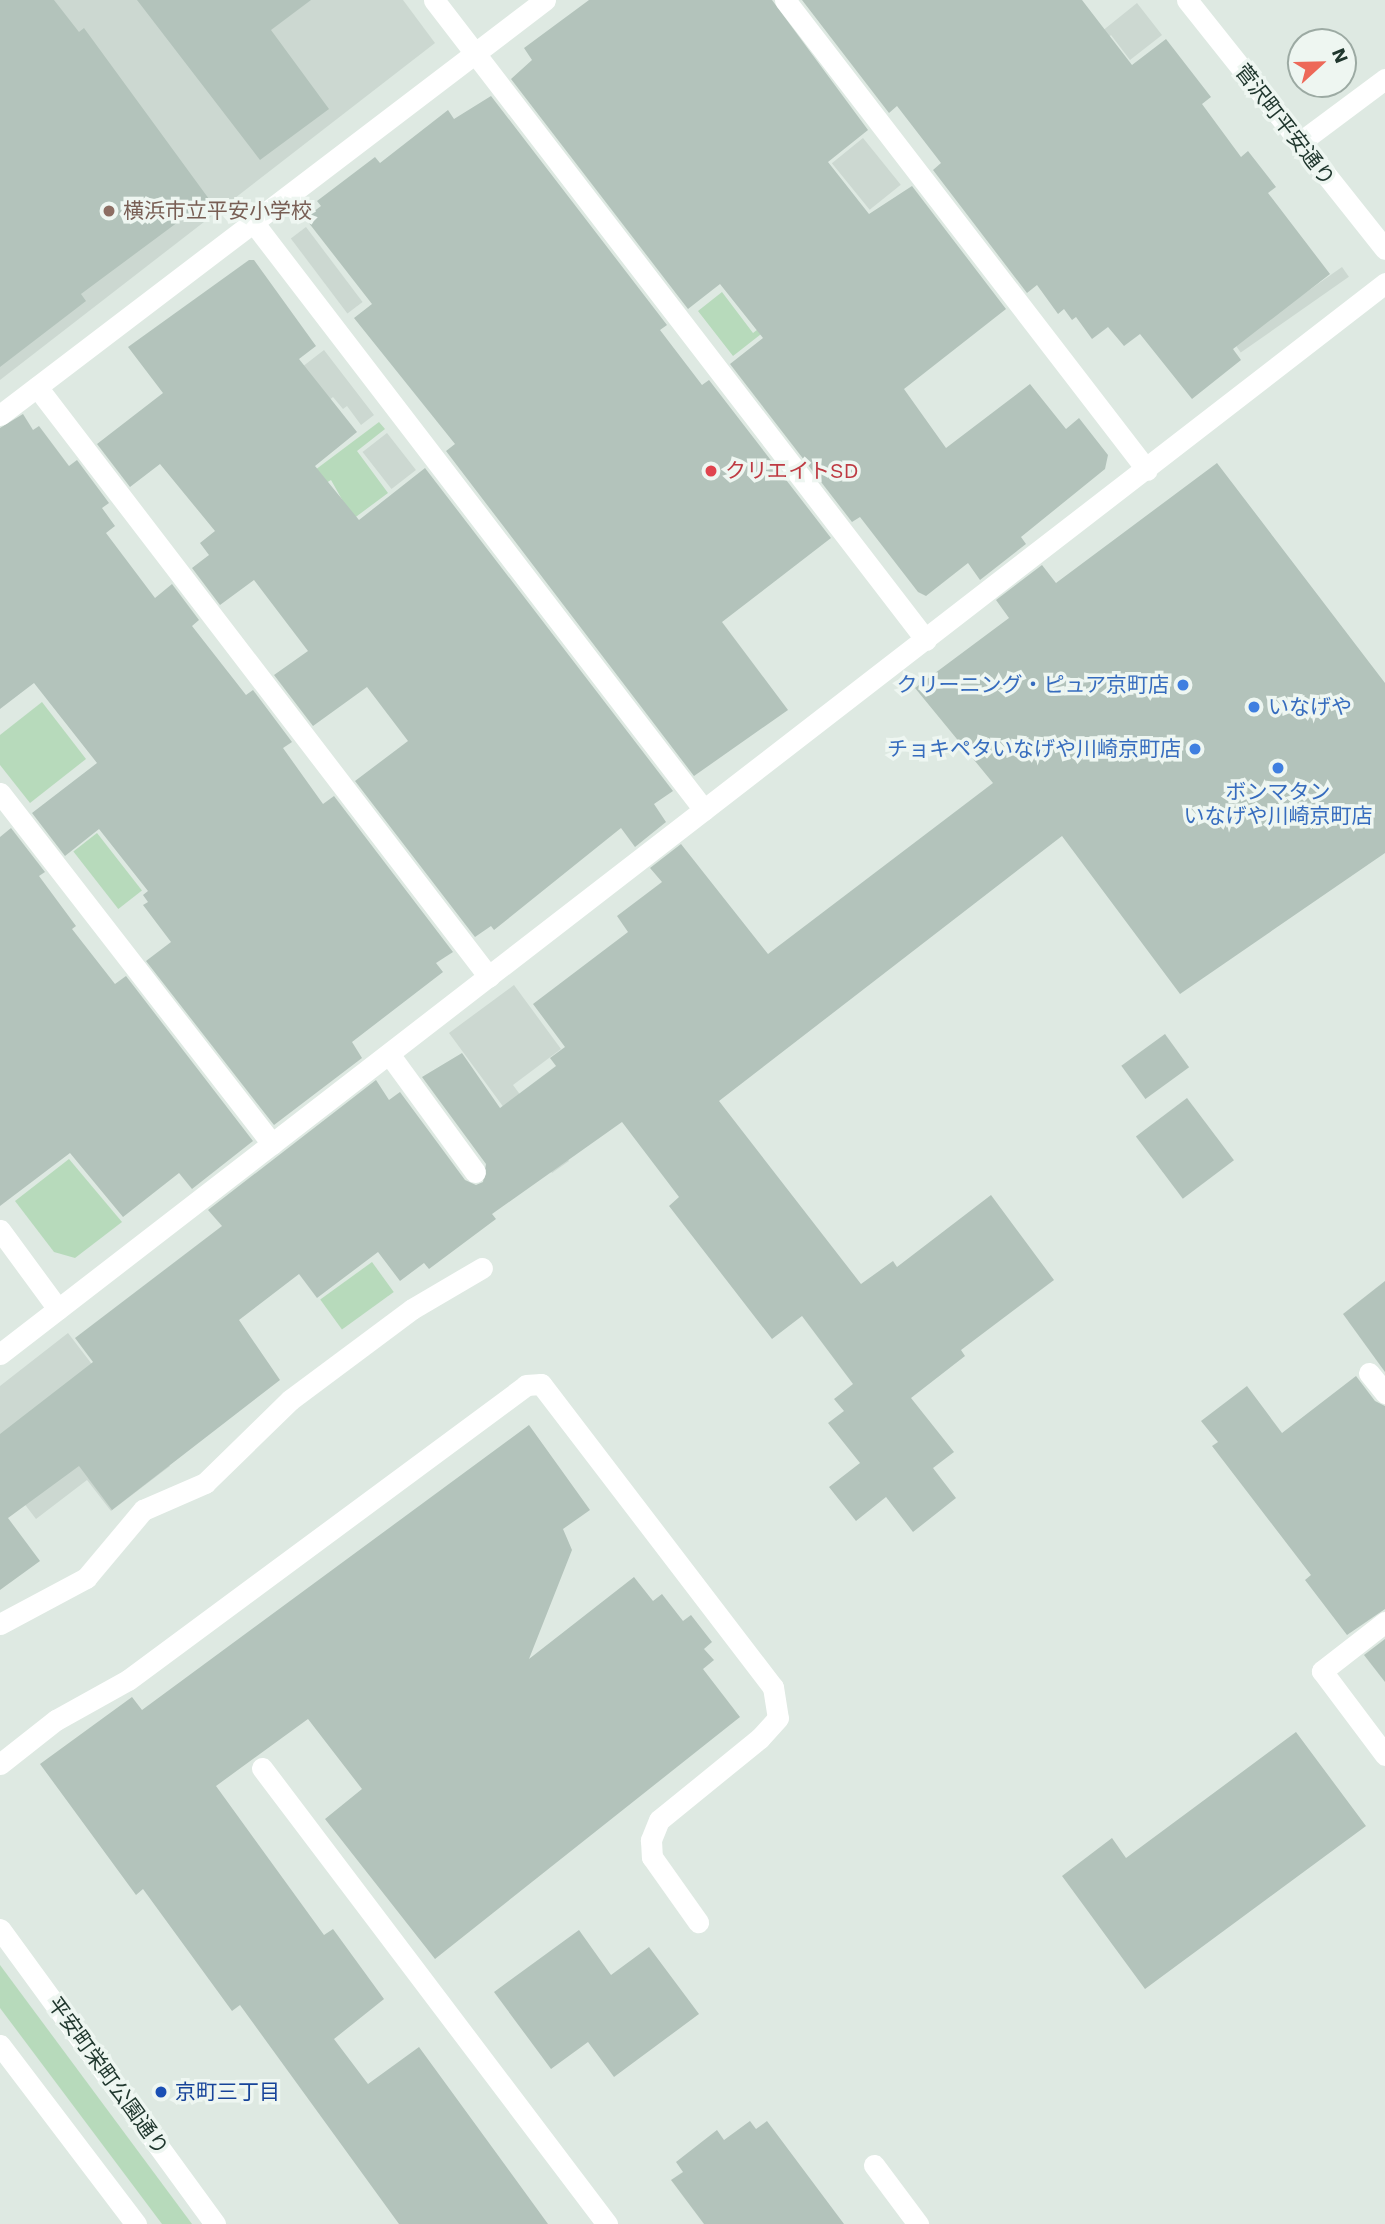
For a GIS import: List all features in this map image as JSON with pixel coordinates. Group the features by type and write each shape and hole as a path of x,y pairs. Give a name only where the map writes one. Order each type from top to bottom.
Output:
{"street":[{"path":"434,0 926,640"},
{"path":"0,415 545,0"},
{"path":"785,0 1147,470"},
{"name":"菅沢町平安通り","path":"1187,0 1385,249"},
{"path":"1299,144 1385,79"},
{"path":"253,222 704,810"},
{"path":"0,1354 1147,470 1385,282"},
{"path":"37,387 489,976"},
{"path":"0,793 272,1144"},
{"path":"389,1054 475,1172"},
{"path":"0,1230 58,1309"},
{"path":"0,1624 86,1578 143,1510 205,1483 290,1400 412,1310 482,1268"},
{"path":"1369,1373 1385,1393"},
{"path":"0,1764 56,1720 128,1680 526,1385 541,1384 773,1687 778,1717 760,1738 659,1820 651,1840 652,1857 698,1922"},
{"path":"1385,1622 1322,1671 1385,1755"},
{"path":"262,1768 607,2224"},
{"name":"平安町栄町公園通り","path":"0,1929 215,2224"},
{"path":"0,2045 136,2224"},
{"path":"874,2165 918,2224"}],"shaded area":[{"name":"横浜市立平安小学校","path":"0,0 403,0 435,43 0,380"},
{"path":"1137,3 1162,35 1130,60 1111,35 1107,39 1101,32"},
{"path":"863,138 901,185 870,210 832,163"},
{"path":"306,227 363,302 347,314 291,238"},
{"path":"1342,267 1349,277 1241,353 1234,343"},
{"path":"324,350 374,415 361,425 347,406 343,409 333,397 327,402 302,367"},
{"path":"387,433 416,470 392,489 363,452"},
{"path":"514,985 561,1049 513,1085 569,1161 552,1173 449,1033"},
{"path":"68,1333 170,1466 111,1511 87,1480 36,1519 0,1472 0,1386"}],"green space":[{"path":"722,292 753,333 784,309 788,313 733,356 698,311"},
{"path":"379,422 385,429 357,451 388,493 353,519 331,480 326,483 315,470"},
{"path":"42,702 86,759 30,803 0,765 0,735"},
{"path":"97,833 142,891 118,909 73,851"},
{"path":"69,1159 122,1222 75,1258 54,1252 15,1201"},
{"path":"372,1262 394,1292 342,1330 320,1300"},
{"path":"0,1965 192,2224 162,2224 0,2008"}],"building":[{"path":"0,0 54,0 79,32 84,28 209,199 81,294 86,301 0,367"},
{"path":"137,0 311,0 271,30 329,109 260,160"},
{"path":"589,0 772,0 868,130 828,162 869,214 912,186 1006,309 904,389 946,448 1030,384 1066,429 1079,418 1108,455 1105,469 1021,537 1026,544 980,580 968,563 926,596 918,592 860,517 852,522 730,364 763,338 720,284 688,309 511,79 532,60 524,48"},
{"path":"802,0 1082,0 1132,65 1166,39 1211,97 1202,104 1241,157 1248,151 1276,187 1268,193 1330,274 1233,349 1241,360 1192,399 1140,334 1124,346 1108,327 1092,339 1076,317 1072,320 1064,309 1058,314 1037,285 1027,293 933,170 941,163 897,106 889,113"},
{"path":"491,96 667,325 660,330 702,385 709,380 831,538 722,622 788,710 694,776 446,451 455,444 354,318 372,304 305,218 321,206 317,201 375,157 380,163 448,110 454,119"},
{"path":"249,260 254,260 316,346 299,359 357,432 315,466 359,520 425,468 673,791 654,804 666,822 635,847 621,828 494,930 491,926 475,937 355,781 408,741 367,687 313,726 274,675 308,651 254,580 220,605 192,568 209,555 200,543 215,531 160,464 130,487 97,444 163,393 128,347"},
{"path":"23,414 33,430 39,426 69,466 77,460 109,503 102,508 115,526 106,533 155,598 172,584 199,620 192,626 246,695 253,690 292,742 283,748 323,804 334,796 453,952 436,963 443,972 352,1042 362,1058 274,1125 146,961 171,942 143,905 148,902 143,895 148,891 99,829 65,856 32,813 97,763 34,683 0,709 0,428"},
{"path":"1217,463 1385,683 1385,853 1180,994 1062,836 719,1101 861,1284 893,1261 897,1267 991,1195 1054,1280 961,1350 965,1356 911,1398 954,1452 933,1468 956,1498 913,1532 886,1497 856,1521 829,1487 860,1463 828,1423 844,1411 834,1399 853,1384 802,1316 772,1339 669,1206 679,1197 622,1122 492,1214 496,1219 429,1269 424,1263 400,1281 378,1252 317,1298 299,1274 239,1320 280,1380 112,1510 79,1466 8,1518 40,1561 0,1590 0,1434 93,1362 75,1338 222,1226 208,1210 376,1080 389,1100 400,1092 465,1180 476,1185 483,1182 486,1164 422,1077 462,1053 500,1108 556,1066 550,1058 565,1047 533,1004 628,932 617,916 662,882 650,868 681,844 768,954 993,783 915,688 1009,618 996,600 1042,565 1056,583"},
{"path":"11,828 45,872 39,876 76,926 72,929 115,984 126,976 253,1141 192,1189 179,1173 123,1217 70,1153 0,1206 0,837"},
{"path":"1165,1034 1189,1067 1145,1099 1121,1066"},
{"path":"1187,1098 1234,1160 1183,1199 1136,1137"},
{"path":"1385,1281 1385,1372 1343,1314"},
{"path":"1356,1376 1375,1401 1385,1406 1385,1609 1347,1635 1305,1580 1311,1575 1212,1446 1218,1442 1201,1421 1247,1386 1282,1433"},
{"path":"529,1425 590,1510 563,1529 572,1550 529,1659 634,1577 653,1601 662,1594 683,1621 691,1615 712,1642 704,1649 714,1660 703,1669 740,1717 435,1959 325,1819 362,1789 308,1719 216,1786 324,1935 333,1929 384,1999 334,2039 368,2084 419,2047 548,2224 399,2224 240,2005 232,2011 143,1889 136,1895 40,1764 132,1697 142,1710"},
{"path":"1385,1639 1385,1682 1364,1655"},
{"path":"1296,1732 1366,1826 1145,1989 1062,1876 1112,1838 1126,1858"},
{"path":"579,1930 611,1975 649,1947 699,2014 614,2077 588,2042 551,2069 494,1992"},
{"path":"750,2121 756,2129 767,2121 844,2224 704,2224 671,2180 683,2172 676,2162 717,2130 724,2140"}],"place":[{"name":"横浜市立平安小学校","path":"109,211"},
{"name":"クリエイトSD","path":"711,471"},
{"name":"クリーニング・ピュア京町店","path":"1183,685"},
{"name":"いなげや","path":"1254,707"},
{"name":"チョキペタいなげや川崎京町店","path":"1195,749"},
{"name":"ボンマタン いなげや川崎京町店","path":"1278,768"},
{"name":"京町三丁目","path":"161,2092"}]}
